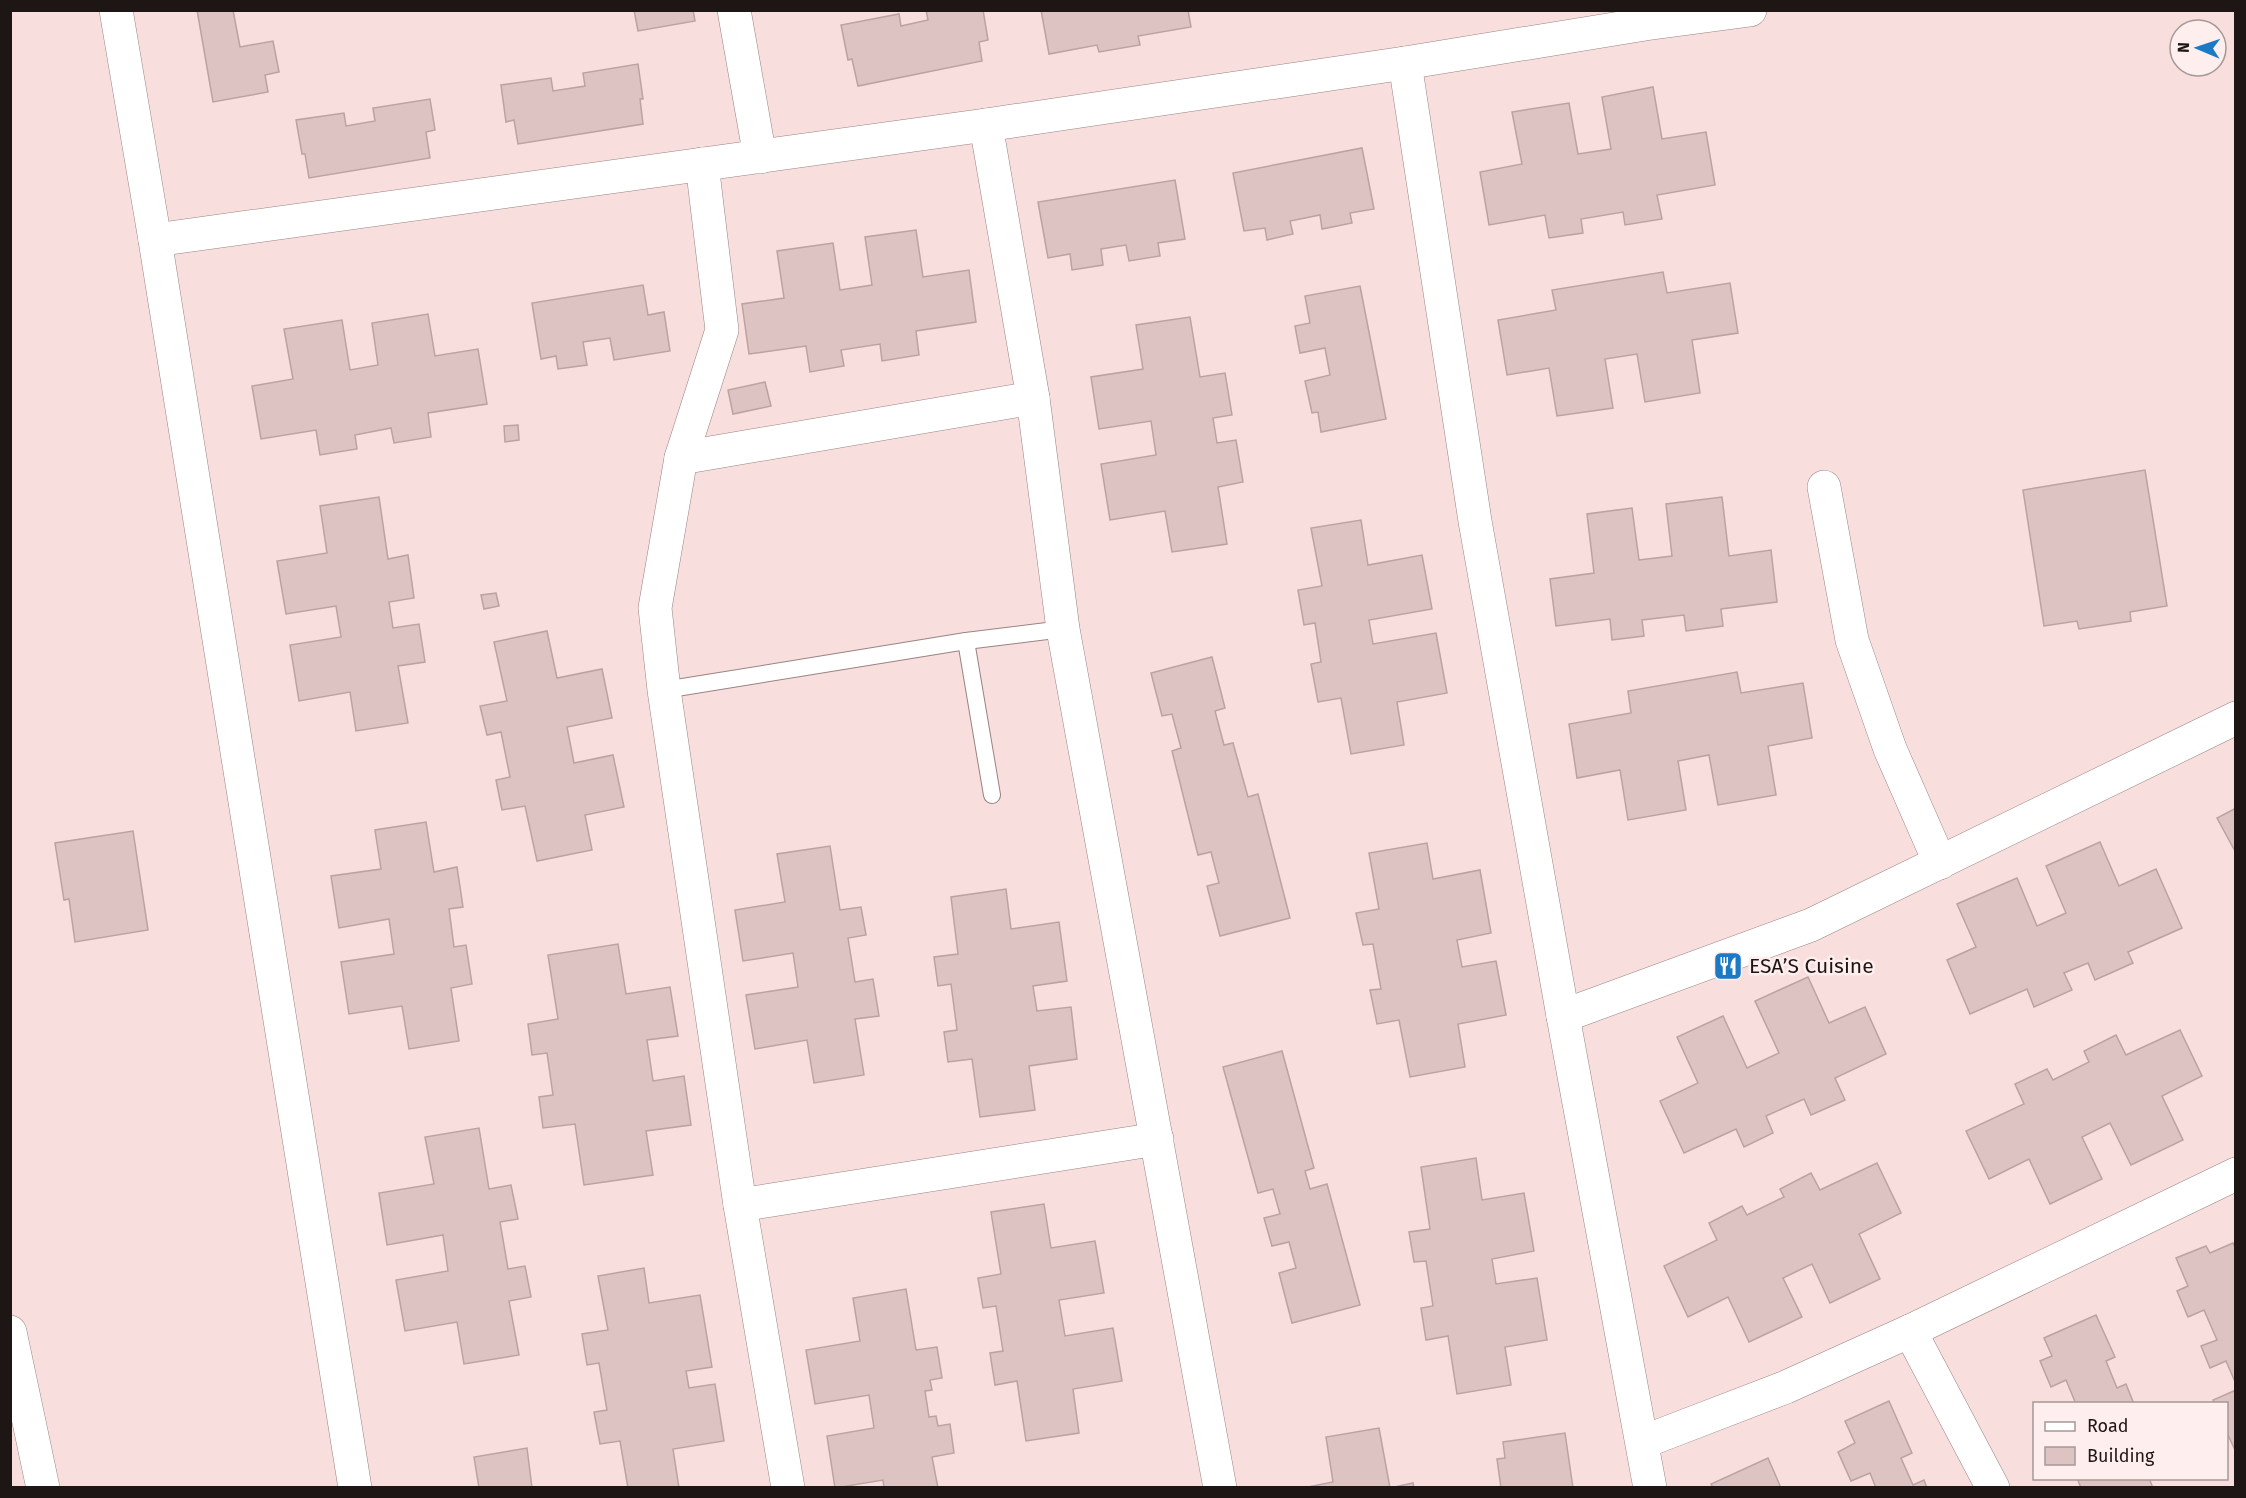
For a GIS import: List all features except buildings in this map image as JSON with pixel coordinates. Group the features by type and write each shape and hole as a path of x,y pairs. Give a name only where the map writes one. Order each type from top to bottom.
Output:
{"street":[{"path":"116,10 355,1488"},
{"path":"734,10 760,157"},
{"path":"155,240 760,157 1405,63 1643,17 1750,10"},
{"path":"1405,63 1475,521 1650,1488"},
{"path":"986,124 1033,399 1063,629 1220,1488"},
{"path":"702,165 722,330 681,458 655,608 664,690 740,1205 789,1488"},
{"path":"681,458 1033,399"},
{"path":"1824,487 1852,640 1890,749 1940,862"},
{"path":"1563,1016 1810,925 2235,718"},
{"path":"740,1205 1157,1139"},
{"path":"1642,1442 1786,1387 1910,1331 2235,1174"},
{"path":"1910,1331 1993,1488"},
{"path":"10,1332 43,1488"}],"lane":[{"path":"664,690 966,641 1063,629"},
{"path":"966,641 992,795"}],"place":[{"name":"ESA’S Cuisine","path":"1728,966"}]}
